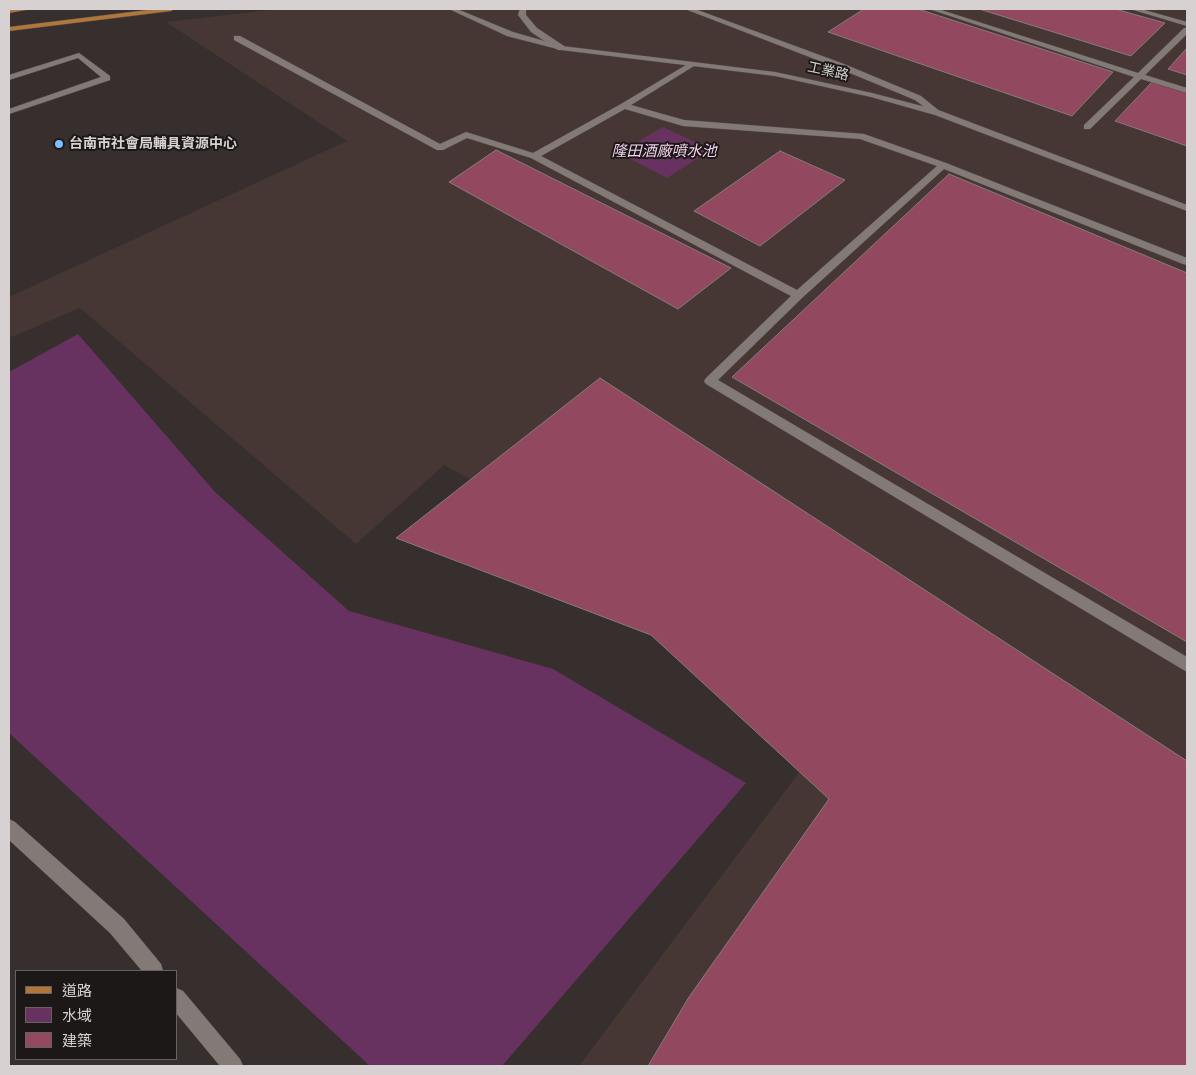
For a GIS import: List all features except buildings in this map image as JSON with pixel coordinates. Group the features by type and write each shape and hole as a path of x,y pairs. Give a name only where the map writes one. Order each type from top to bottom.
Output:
{"main road":[{"path":"9,11 27,9"},
{"path":"9,29 171,9"}],"street":[{"name":"工業路","path":"452,9 510,34 561,48 775,74 872,95 938,113 1187,208"},
{"path":"523,9 522,15 534,30 561,48"},
{"path":"689,9 858,73 918,98 938,113"},
{"path":"932,9 1187,91"},
{"path":"1134,9 1187,24"},
{"path":"1087,127 1187,30"},
{"path":"237,38 440,148 466,135 534,156 798,295"},
{"path":"9,78 79,55 106,78 9,112"},
{"path":"534,156 624,106 691,64"},
{"path":"624,106 683,123 861,136 943,165 1187,262"},
{"path":"943,165 798,295 710,381 1187,665"},
{"path":"9,828 117,926 153,970"},
{"path":"178,1000 233,1066"}],"shaded area":[{"path":"278,9 1187,9 1187,1066 579,1066 825,738 621,562 444,465 356,544 80,308 9,338 9,297 347,141 166,22"}],"water":[{"name":"隆田酒廠噴水池","path":"663,127 711,150 667,178 619,153"},
{"path":"78,334 215,492 349,611 553,669 746,783 502,1066 370,1066 9,733 9,372"}],"place":[{"name":"台南市社會局輔具資源中心","path":"59,144"}]}
